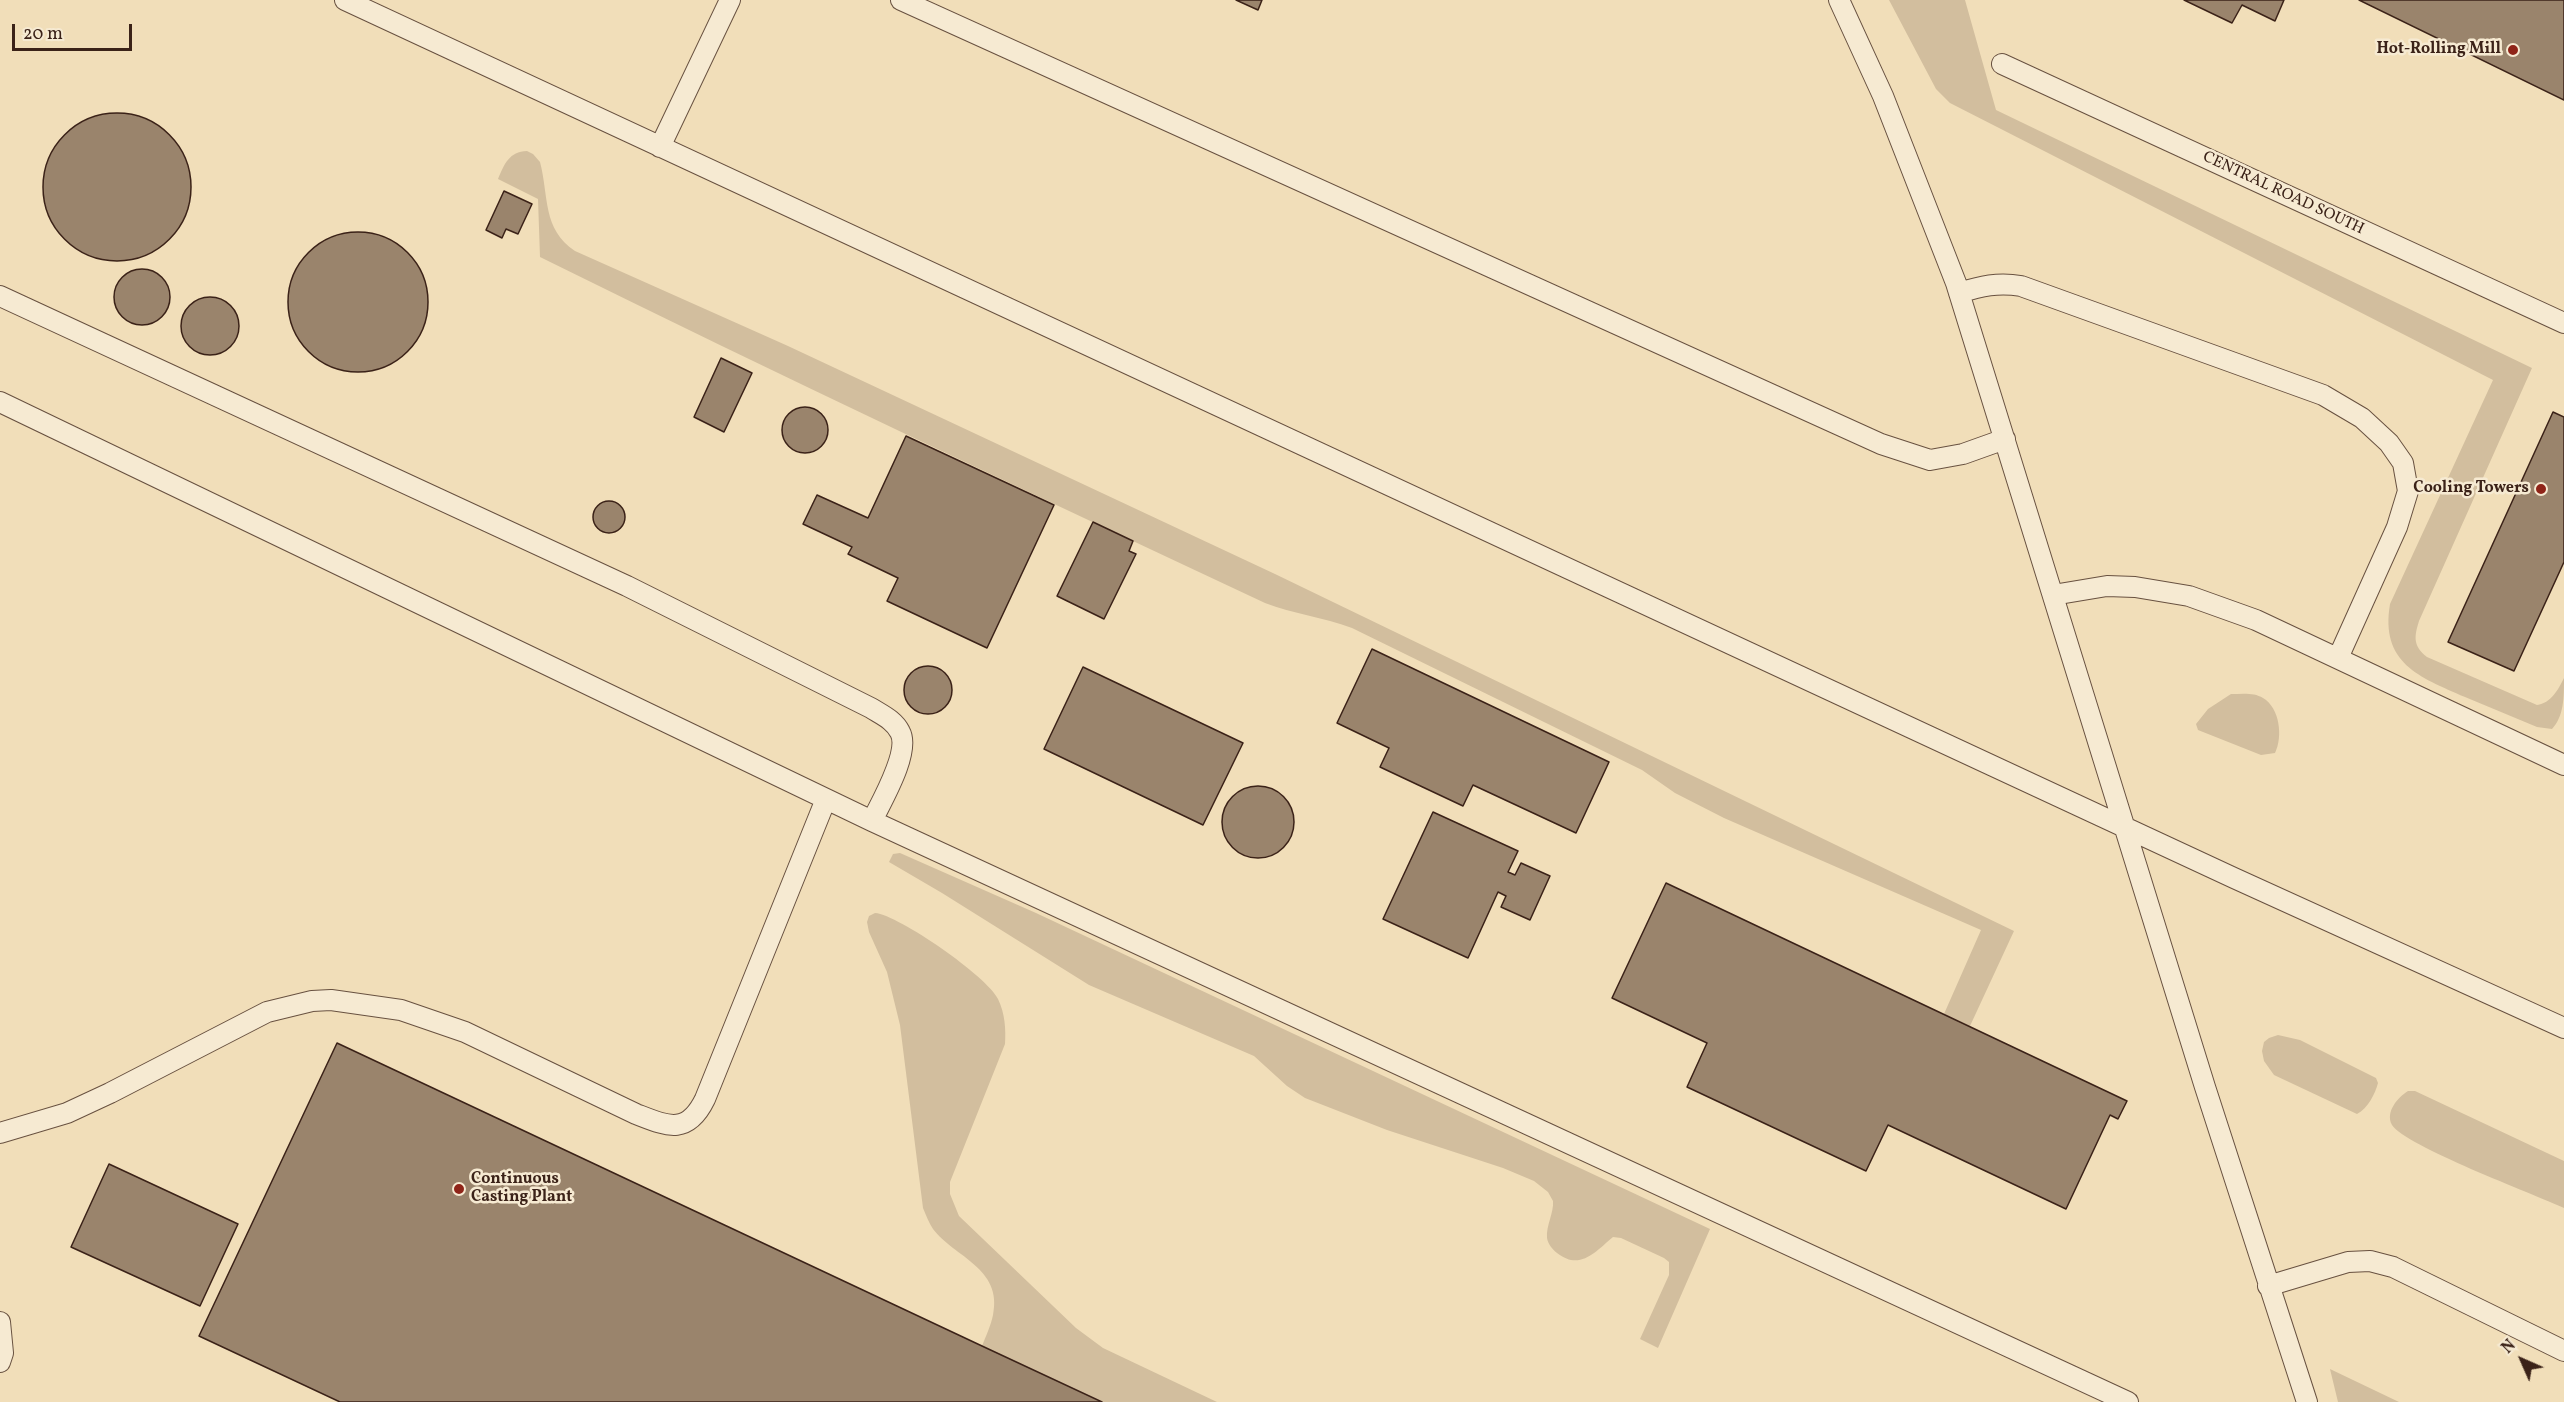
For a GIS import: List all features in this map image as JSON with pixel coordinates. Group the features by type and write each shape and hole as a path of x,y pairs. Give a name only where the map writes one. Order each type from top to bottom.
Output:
{"lane":[{"path":"345,0 2124,827 2564,1028"},
{"path":"660,147 730,0"},
{"path":"901,0 1881,444 1930,460 1963,454 2005,439"},
{"path":"1839,0 1920,188 1959,293 2268,1286 2307,1402"},
{"name":"CENTRAL ROAD SOUTH","path":"2002,64 2564,323"},
{"path":"1959,293 1985,285 2003,283 2021,286 2323,395 2362,418 2390,442 2403,463 2408,491 2397,526 2337,658"},
{"path":"0,296 627,586 886,717 893,722 902,735 902,752 872,821"},
{"path":"0,402 872,821 2128,1402"},
{"path":"2053,595 2108,586 2135,586 2189,596 2256,620 2564,765"},
{"path":"0,1133 78,1108 267,1012 312,1001 331,1000 389,1008 424,1017 465,1032 636,1114 663,1124 680,1125 689,1122 700,1110 705,1100 826,799"},
{"path":"2268,1286 2348,1262 2370,1261 2393,1267 2564,1351"},
{"path":"0,1322 3,1353 0,1362"}],"shaded area":[{"path":"1889,0 1965,0 1996,110 2532,368 2419,621 2416,641 2419,649 2427,657 2537,705 2550,699 2564,678 2561,712 2552,729 2537,727 2465,697 2418,674 2397,654 2391,641 2388,624 2390,604 2493,380 1950,103 1936,89"},
{"path":"527,151 540,162 548,211 557,233 575,251 788,346 1275,574 2014,931 1970,1026 1944,1014 1981,930 1724,818 1675,793 1642,770 1352,628 1265,603 811,389 540,257 538,199 498,179 512,156"},
{"path":"2231,694 2256,695 2269,703 2276,716 2279,731 2275,753 2261,755 2198,730 2196,724 2208,709"},
{"path":"900,853 1036,913 1710,1229 1658,1348 1640,1339 1669,1275 1669,1262 1664,1258 1621,1238 1613,1237 1587,1257 1580,1260 1565,1258 1553,1250 1547,1238 1553,1201 1548,1192 1534,1181 1503,1168 1387,1130 1305,1098 1287,1086 1254,1056 1089,985 889,862 893,854"},
{"path":"875,913 903,924 942,948 991,989 1002,1010 1005,1044 950,1182 950,1194 959,1216 1076,1328 1103,1348 1217,1402 1102,1402 982,1346 993,1315 994,1299 991,1286 975,1265 933,1229 923,1208 900,1025 887,972 869,932 867,922 869,916"},
{"path":"2278,1035 2300,1040 2376,1078 2377,1087 2368,1104 2357,1114 2274,1075 2264,1061 2262,1051 2264,1042"},
{"path":"2408,1091 2415,1091 2564,1161 2564,1208 2444,1157 2402,1134 2392,1125 2390,1115 2400,1097"},
{"path":"2330,1369 2399,1402 2338,1402"}],"building":[{"path":"1236,0 1262,0 1258,10"},
{"path":"2184,0 2284,0 2275,21 2242,5 2232,23"},
{"name":"Hot-Rolling Mill","path":"2359,0 2564,0 2564,100"},
{"path":"117,113 145,119 169,135 185,159 191,187 185,215 169,239 145,255 117,261 89,255 65,239 49,215 43,187 49,159 65,135 89,119"},
{"path":"504,191 532,204 518,234 506,229 502,238 486,230"},
{"path":"358,232 385,237 407,253 423,275 428,302 423,329 407,351 385,367 358,372 331,367 309,351 293,329 288,302 293,275 309,253 331,237"},
{"path":"136,269 148,269 158,273 166,281 170,297 166,313 158,321 148,325 136,325 126,321 118,313 114,303 114,291 118,281 126,273"},
{"path":"204,297 216,297 231,305 239,320 239,332 231,347 216,355 204,355 189,347 181,332 181,320 189,305"},
{"path":"721,358 752,373 724,432 694,417"},
{"path":"805,407 821,414 828,430 821,446 805,453 789,446 782,430 789,414"},
{"name":"Cooling Towers","path":"2553,412 2564,417 2564,562 2514,671 2448,642"},
{"path":"906,436 1054,505 987,648 887,601 898,578 848,554 852,547 803,524 817,495 868,518"},
{"path":"609,501 620,506 625,517 620,528 609,533 598,528 593,517 598,506"},
{"path":"1093,522 1133,541 1129,551 1136,554 1104,619 1057,596"},
{"path":"1372,649 1609,762 1576,833 1473,785 1463,806 1380,767 1389,748 1337,723"},
{"path":"923,666 933,666 945,673 952,685 952,695 945,707 933,714 923,714 908,703 904,695 904,685 915,670"},
{"path":"1083,667 1243,743 1203,825 1044,749"},
{"path":"1258,786 1278,792 1288,802 1294,822 1288,842 1278,852 1258,858 1238,852 1228,842 1222,822 1228,802 1238,792"},
{"path":"1433,812 1518,851 1508,872 1515,875 1521,863 1550,876 1530,920 1501,907 1506,896 1498,892 1468,958 1383,919"},
{"path":"1666,883 2127,1101 2118,1119 2110,1115 2066,1209 1888,1125 1866,1171 1687,1087 1707,1043 1612,998"},
{"name":"Continuous Casting Plant","path":"337,1043 1102,1402 340,1402 199,1336"},
{"path":"109,1164 238,1224 200,1306 71,1247"}],"place":[{"name":"Hot-Rolling Mill","path":"2513,50"},
{"name":"Cooling Towers","path":"2541,489"},
{"name":"Continuous Casting Plant","path":"459,1189"}]}
